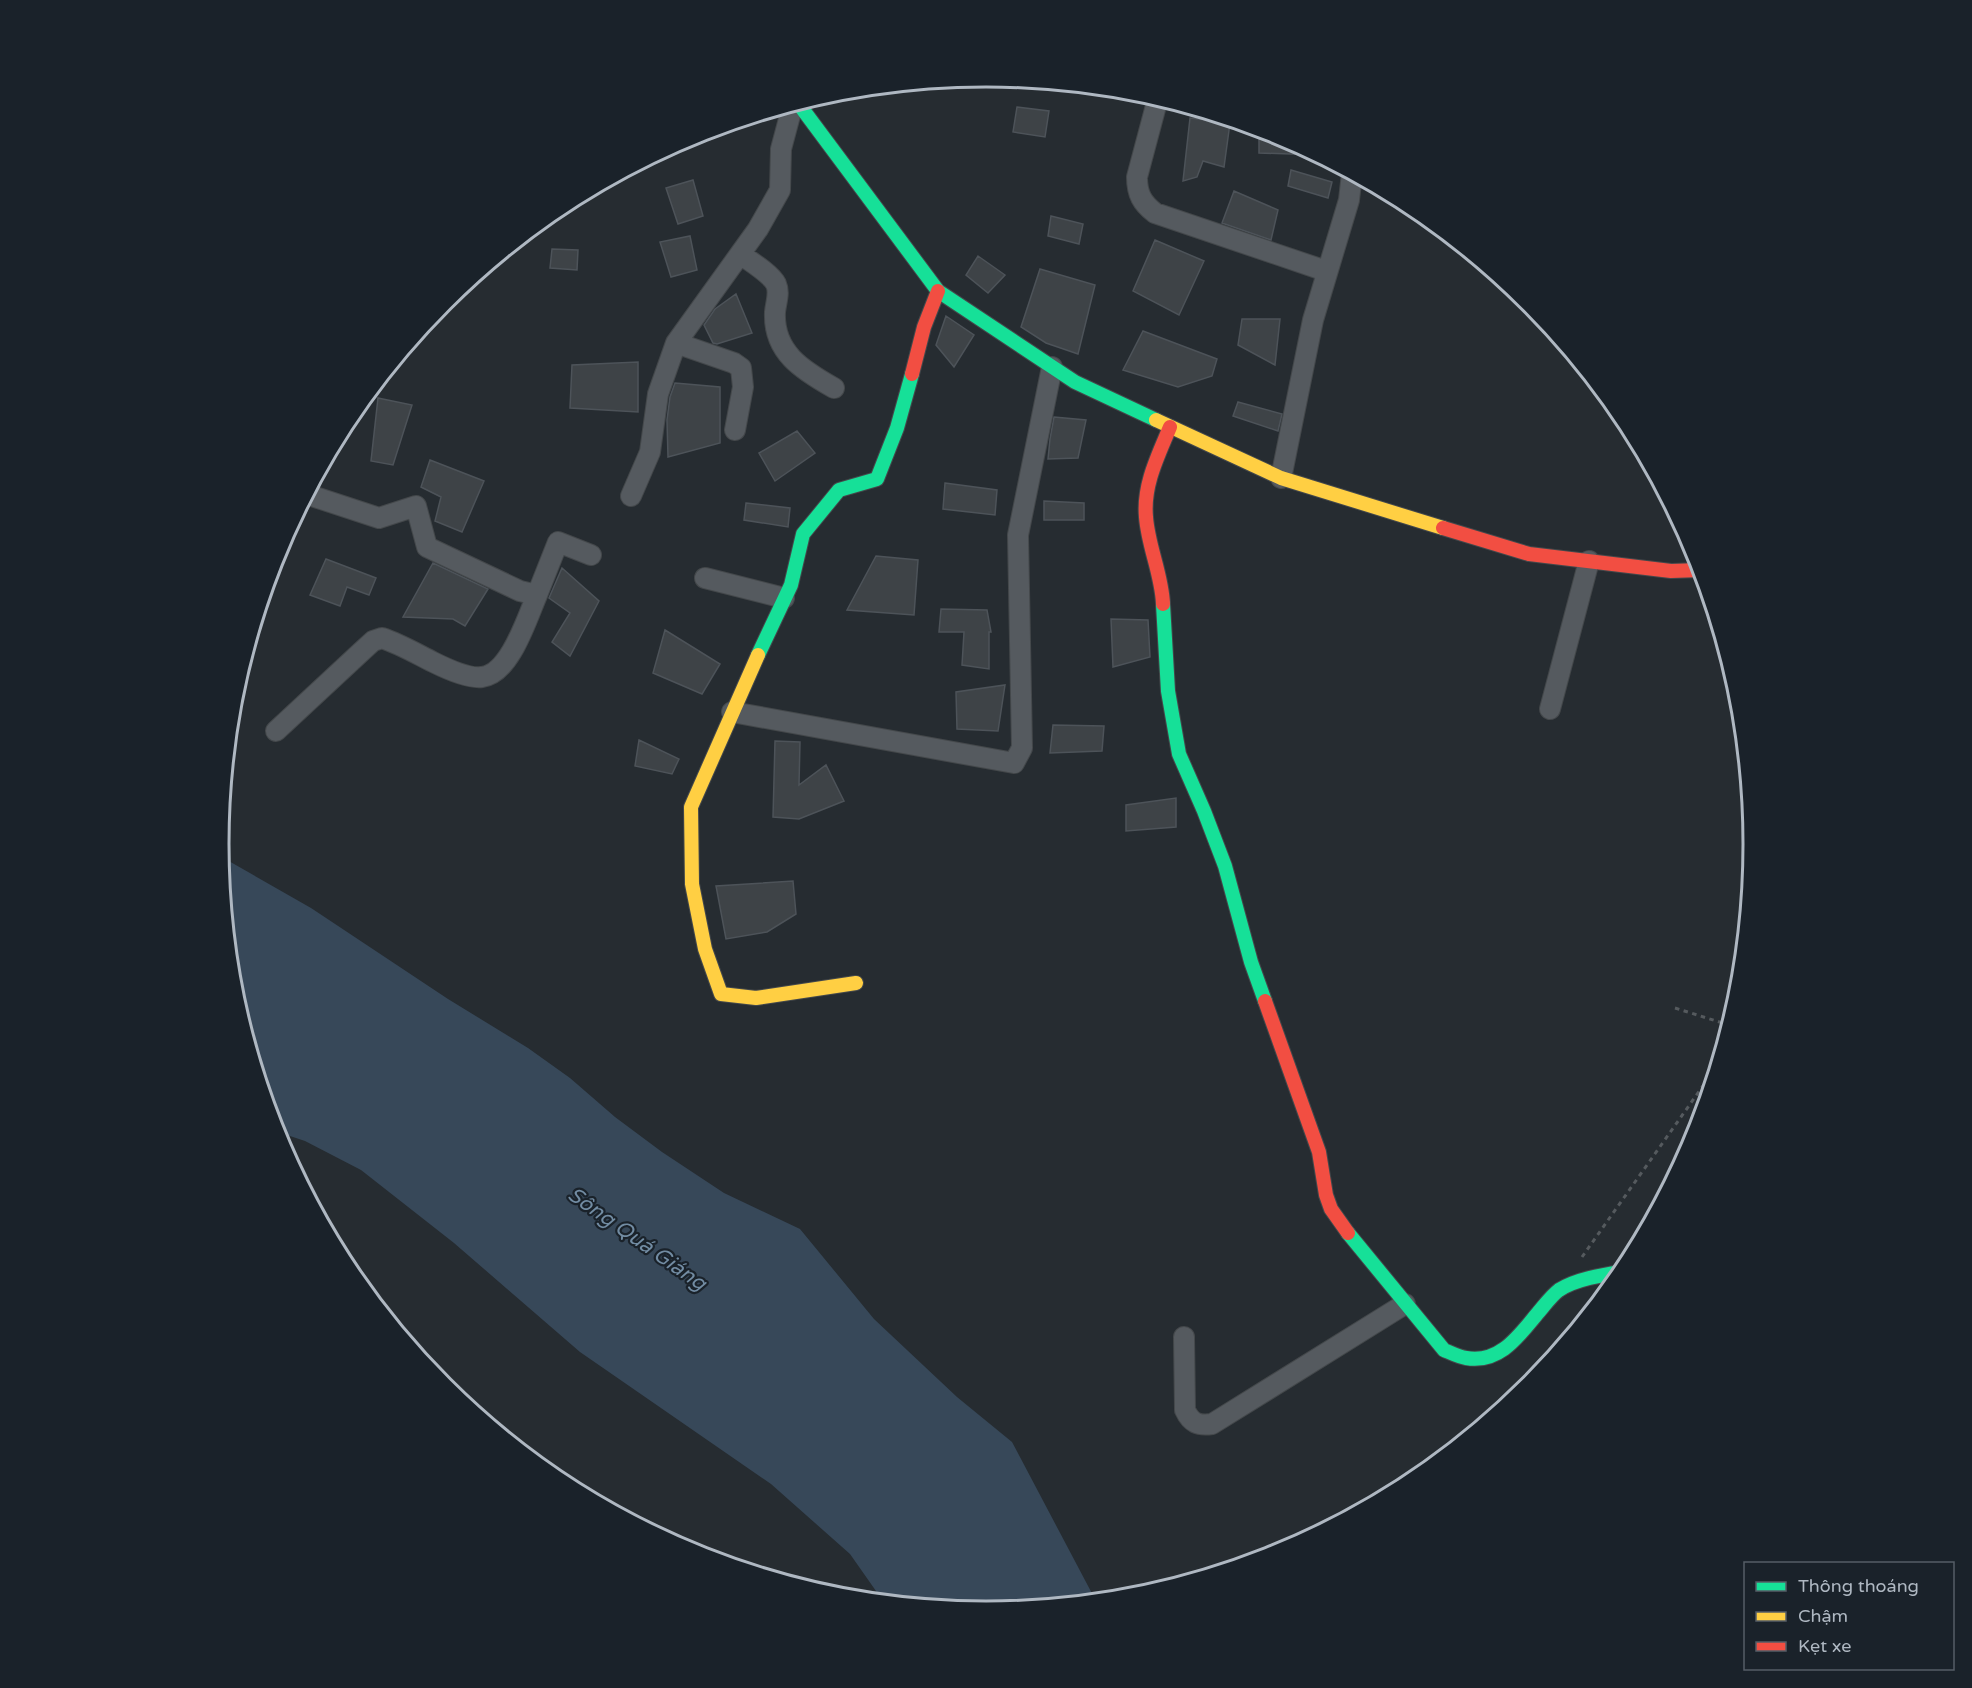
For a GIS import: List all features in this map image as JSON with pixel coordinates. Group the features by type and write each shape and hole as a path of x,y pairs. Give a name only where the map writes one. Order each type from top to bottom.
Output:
{"street":[{"path":"1156,107 1137,177 1140,198 1147,207 1155,213 1326,271"},
{"path":"803,110 938,291 1076,382 1281,478 1529,554 1671,571 1691,570"},
{"path":"632,496 650,452 658,394 676,344 758,229 780,190 781,149 791,113"},
{"path":"1281,478 1312,320 1349,200 1351,181"},
{"path":"740,254 773,280 777,286 775,312 781,346 790,357 834,388"},
{"path":"856,983 756,998 721,994 705,949 692,885 691,807 791,585 803,534 840,490 877,479 887,459 906,402 921,337 938,291"},
{"path":"676,344 734,363 741,368 743,387 735,430"},
{"path":"732,712 1014,764 1022,748 1018,535 1052,367"},
{"path":"1170,427 1150,477 1146,517 1163,598 1168,691 1179,754 1225,866 1251,962 1319,1152 1326,1195 1331,1209 1404,1304 1444,1350 1459,1358 1478,1361 1492,1358 1503,1351 1528,1326 1558,1291 1608,1275"},
{"path":"314,496 379,518 416,506 428,547 520,591 537,595"},
{"path":"276,731 361,652 374,641 382,638 450,670 482,677 492,673 511,653 558,542 591,555"},
{"path":"1550,709 1589,561"},
{"path":"705,578 784,598"},
{"path":"1184,1337 1185,1410 1189,1419 1196,1424 1212,1424 1404,1304"}],"path":[{"path":"1675,1008 1721,1022"},
{"path":"1579,1261 1704,1085"}],"water":[{"name":"Sông Quá Giáng","path":"230,862 311,908 448,999 528,1048 570,1078 615,1117 662,1152 724,1193 800,1229 874,1319 957,1397 1012,1442 1092,1594 986,1601 878,1593 850,1554 771,1484 580,1352 454,1243 361,1170 305,1141 288,1135 269,1087 255,1040 235,943"}],"building":[{"path":"1017,107 1049,111 1045,137 1013,132"},
{"path":"1190,118 1229,127 1224,167 1203,161 1197,177 1183,181"},
{"path":"1259,138 1297,154 1259,153"},
{"path":"1291,170 1332,182 1328,198 1288,186"},
{"path":"693,180 703,216 678,224 666,188"},
{"path":"1234,191 1278,210 1271,240 1222,223"},
{"path":"1051,216 1083,224 1079,244 1048,236"},
{"path":"690,236 697,270 671,277 660,242"},
{"path":"1155,240 1204,261 1179,315 1133,291"},
{"path":"552,249 578,250 577,270 550,268"},
{"path":"978,256 1005,275 988,293 966,275"},
{"path":"1040,269 1095,285 1078,354 1046,343 1021,327"},
{"path":"736,294 752,333 717,344 713,343 704,325 715,309"},
{"path":"946,316 974,335 954,367 936,345"},
{"path":"1242,319 1280,319 1275,365 1238,345"},
{"path":"1143,331 1217,359 1212,376 1178,387 1123,370"},
{"path":"638,362 638,412 570,408 572,365"},
{"path":"675,383 720,387 720,443 668,457 667,420 670,397"},
{"path":"378,398 412,405 393,465 371,461"},
{"path":"1238,402 1282,414 1278,431 1233,416"},
{"path":"1054,417 1086,420 1078,458 1048,459"},
{"path":"797,431 815,453 775,481 759,453"},
{"path":"430,460 484,481 462,532 435,521 441,497 421,487"},
{"path":"945,483 997,490 995,515 943,509"},
{"path":"1044,501 1084,503 1084,520 1044,520"},
{"path":"746,503 790,508 788,527 744,520"},
{"path":"876,556 918,560 914,615 847,610"},
{"path":"326,559 376,578 369,595 347,587 340,606 310,595"},
{"path":"433,563 488,589 465,626 453,619 403,617"},
{"path":"562,568 599,601 570,656 552,642 570,613 549,598"},
{"path":"941,609 987,610 991,632 989,632 989,669 962,665 964,632 939,632"},
{"path":"1111,619 1148,620 1150,657 1113,667"},
{"path":"665,630 720,664 702,694 653,673"},
{"path":"1005,685 998,731 957,729 956,692"},
{"path":"1053,725 1104,726 1102,751 1050,753"},
{"path":"639,740 679,759 672,774 635,766"},
{"path":"775,741 800,742 799,785 826,765 844,801 799,819 773,817"},
{"path":"1176,798 1176,827 1126,831 1126,805"},
{"path":"793,881 796,914 767,932 726,939 716,886"}],"traffic: fast":[{"path":"803,110 938,291 1075,382 1156,420"},
{"path":"758,655 791,585 803,534 839,490 877,479 897,428 912,374"},
{"path":"1163,604 1168,691 1179,754 1225,866 1251,962 1265,1001"},
{"path":"1348,1233 1444,1350 1466,1358 1478,1359 1498,1353 1515,1340 1559,1290 1573,1283 1608,1274"}],"traffic: slow":[{"path":"1156,420 1281,478 1443,528"},
{"path":"758,655 691,807 692,884 705,949 721,994 756,998 856,983"}],"traffic: jam":[{"path":"912,374 924,327 938,291"},
{"path":"1163,604 1147,528 1146,505 1152,471 1170,427"},
{"path":"1443,528 1529,554 1671,571 1691,570"},
{"path":"1265,1001 1319,1152 1326,1195 1331,1209 1348,1233"}]}
